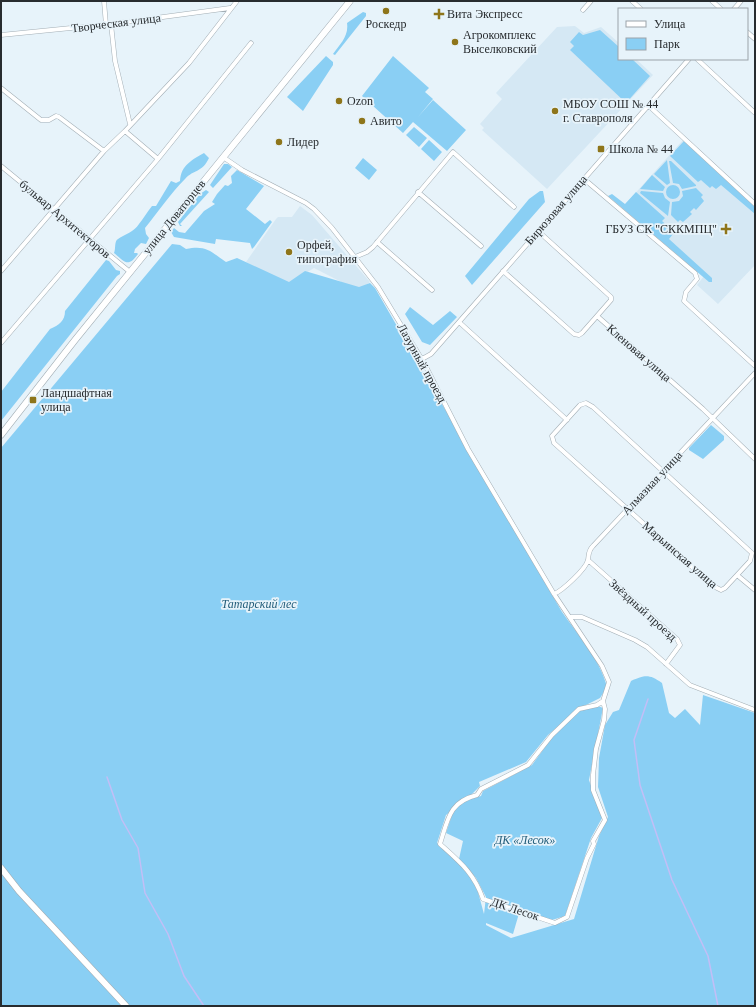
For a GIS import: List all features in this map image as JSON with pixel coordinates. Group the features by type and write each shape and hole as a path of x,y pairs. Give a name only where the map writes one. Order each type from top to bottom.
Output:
{"main road":[{"name":"улица Доваторцев","path":"1,435 130,272 350,1"},
{"path":"1,868 19,891 126,1006"}],"street":[{"path":"104,1 115,61 130,124"},
{"path":"1,271 104,151 125,131 130,124 140,116 188,63 237,1"},
{"path":"583,10 592,1"},
{"path":"632,1 640,8"},
{"name":"Творческая улица","path":"1,35 108,24 230,8"},
{"path":"1,343 158,159 251,43"},
{"name":"Бирюзовая улица","path":"422,359 431,354 688,60"},
{"path":"698,60 755,113"},
{"path":"1,88 41,120 45,121 53,117 59,117 104,151"},
{"path":"649,106 755,204"},
{"path":"125,131 158,159"},
{"path":"355,257 367,252 377,242 453,152 514,206"},
{"name":"Лазурный проезд","path":"223,157 242,170 310,206 323,218 378,287 422,359 468,449 554,594 570,617"},
{"name":"бульвар Архитекторов","path":"1,166 130,272"},
{"path":"584,179 695,273 697,279 684,295 684,301 755,366"},
{"path":"418,192 481,246"},
{"path":"538,231 611,297 611,300 597,316"},
{"path":"377,242 432,290"},
{"name":"Кленовая улица","path":"504,271 574,334 579,335 582,333 597,316 703,409 755,459"},
{"path":"459,322 567,420"},
{"name":"Алмазная улица","path":"554,594 562,591 588,560 588,551 629,510 755,372"},
{"name":"Марьинская улица","path":"590,404 663,472 752,553 750,561 726,588 721,590 717,589 554,443 552,436 580,405 590,404"},
{"name":"Звёздный проезд","path":"588,560 678,639 680,645 666,664"},
{"name":"Марьинская улица","path":"737,575 755,590"},
{"name":"Звёздный проезд","path":"570,617 582,617 635,640 647,647 690,685 755,710"},
{"name":"ДК Лесок","path":"570,617 602,666 609,682 603,701 605,709 604,720 596,749 593,775 593,790 605,820 593,841 594,844 587,858 567,917 555,922 484,899 478,882 464,866 440,844 455,805 465,798 477,795 481,789 528,765 552,735 579,709 596,705 603,701"}],"shaded area":[{"name":"МБОУ СОШ № 44 г. Ставрополя","path":"575,26 584,33 601,27 618,42 618,60 637,60 653,75 547,189 482,130 484,128 480,124 502,99 496,93 557,27"},
{"path":"683,140 755,207 755,265 718,304 697,285 704,276 622,208"},
{"path":"300,206 312,215 370,282 359,291 314,268 288,284 246,262 276,219 278,217 292,217"}],"green space":[{"path":"363,12 366,13 366,16 335,55 333,54 347,32 347,23"},
{"path":"600,30 618,46 618,60 633,60 650,76 626,103 570,50 574,46 570,42 579,32 583,35"},
{"path":"326,56 333,62 333,65 303,111 287,97"},
{"path":"393,56 429,88 425,92 433,99 418,117 433,100 466,130 447,151 413,122 403,133 362,96"},
{"path":"414,127 427,138 419,147 406,135"},
{"path":"429,140 442,152 434,161 421,149"},
{"path":"684,141 755,207 755,214 721,185 716,189 712,186 710,188 701,180 698,182 670,156"},
{"path":"204,153 209,158 204,166 188,176 169,197 145,228 146,234 149,238 146,244 141,243 135,249 134,253 138,254 132,261 126,262 121,259 114,253 117,240 137,227 152,206 156,206 171,181 176,183 180,181 182,171 185,167 191,161"},
{"path":"363,158 377,170 369,180 355,168"},
{"path":"667,160 670,183 667,185 654,174"},
{"path":"669,161 671,161 696,186 682,189 679,184 673,183"},
{"path":"224,164 228,164 232,167 213,188 210,185"},
{"path":"237,170 264,186 246,209 265,224 270,220 272,222 254,247 252,249 250,243 216,239 215,244 174,237 171,232 174,228 179,232 185,233 204,211 215,204 212,202 217,194 225,185 228,186 232,183 231,176"},
{"path":"652,175 665,187 663,191 640,189"},
{"path":"670,185 676,185 680,189 680,195 676,199 670,199 666,195 666,189"},
{"path":"696,188 703,195 701,197 704,201 696,210 694,208 690,212 692,214 683,222 680,220 678,222 671,215 672,202 679,201 683,196 682,191"},
{"path":"206,190 209,192 180,224 182,226 180,226 178,222 200,194"},
{"path":"540,191 543,191 545,202 472,285 465,276 529,199"},
{"path":"641,191 663,193 665,198 670,202 668,216 640,193"},
{"path":"636,192 665,218 662,221 671,229 669,231 673,234 669,239 712,278 712,282 709,282 608,196 612,194 625,204"},
{"name":"Татарский лес","path":"172,244 180,245 186,249 203,248 226,262 237,258 289,282 305,271 359,287 370,283 375,288 562,612 594,657 604,677 607,687 600,698 580,708 548,735 526,762 479,782 480,786 465,801 481,796 483,791 532,765 554,735 580,711 598,706 603,708 589,780 602,818 591,838 565,916 552,920 520,910 513,934 486,923 486,925 511,938 574,919 599,836 608,817 598,787 599,758 605,725 613,712 619,710 631,681 647,676 654,678 662,683 669,713 675,718 685,709 700,725 703,695 755,713 755,1006 1,1006 1,448","holes":["454,809 446,833 463,841 459,859 476,878 486,897 484,914 476,885 460,864 437,843 446,815"]},
{"path":"106,260 109,261 116,270 120,271 120,274 1,421 1,392 50,329 61,322 65,311"},
{"path":"410,307 433,325 450,311 457,317 430,345 422,342 405,314"},
{"path":"711,425 724,436 724,440 703,459 689,450 689,448"}],"waterway":[{"path":"648,699 634,740 640,785 672,880 708,956 718,1006"},
{"path":"107,777 122,820 138,848 145,893 168,934 184,976 204,1006"}],"place":[{"name":"Роскедр","path":"386,11"},
{"name":"Вита Экспресс","path":"439,14"},
{"name":"Агрокомплекс Выселковский","path":"455,42"},
{"name":"Ozon","path":"339,101"},
{"name":"МБОУ СОШ № 44 г. Ставрополя","path":"555,111"},
{"name":"Авито","path":"362,121"},
{"name":"Лидер","path":"279,142"},
{"name":"Школа № 44","path":"601,149"},
{"name":"ГБУЗ СК \"СККМПЦ\"","path":"726,229"},
{"name":"Орфей, типография","path":"289,252"},
{"name":"Ландшафтная улица","path":"33,400"}],"park label":[{"name":"ДК «Лесок»","path":"525,840"}]}
